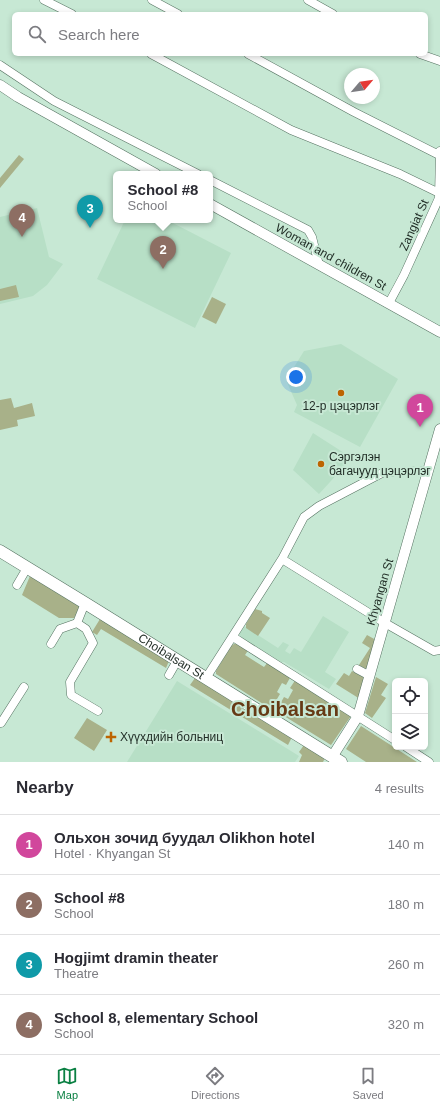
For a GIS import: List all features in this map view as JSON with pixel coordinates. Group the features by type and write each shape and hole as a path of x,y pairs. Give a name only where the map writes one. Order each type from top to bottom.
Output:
{"highway":[{"name":"Choibalsan St","path":"0,551 337,759"}],"main road":[{"path":"0,85 18,97 151,171"},
{"name":"Woman and children St","path":"213,206 440,332"},
{"name":"Khyangan St","path":"337,759 358,716 440,429"}],"street":[{"path":"44,0 68,12"},
{"path":"152,0 174,12"},
{"path":"308,0 329,12"},
{"path":"155,56 291,130 400,174 439,198"},
{"path":"252,56 354,112 440,153"},
{"path":"426,56 440,61"},
{"path":"0,66 54,101 192,171"},
{"name":"Zangiat St","path":"389,303 404,275 439,198 440,153"},
{"path":"213,182 308,230 312,237 319,265"},
{"path":"206,678 282,559 304,517 319,506 384,472 428,471"},
{"path":"282,559 434,652 440,650"},
{"path":"16,584 27,568"},
{"path":"51,644 60,629 77,623 86,603"},
{"path":"77,623 86,629 93,643 70,682 71,695 98,711"},
{"path":"233,637 392,738"},
{"path":"169,675 177,661"},
{"path":"357,669 370,676"},
{"path":"0,722 1,723 24,687"},
{"path":"411,750 429,762"}],"shaded area":[{"path":"19,155 24,159 0,188 0,178"},
{"path":"37,208 49,257 63,264 47,285 33,296 0,304 0,217"},
{"path":"124,223 173,223 231,253 195,328 97,279"},
{"path":"16,285 19,297 0,301 0,289"},
{"path":"212,297 226,304 216,324 202,317"},
{"name":"12-р цэцэрлэг","path":"341,344 398,379 360,447 294,412 297,405 286,380 304,351"},
{"path":"11,398 14,408 32,403 35,416 17,420 18,426 0,430 0,400"},
{"name":"Сэргэлэн багачууд цэцэрлэг","path":"313,433 352,458 319,494 293,470"},
{"path":"30,576 80,607 74,618 59,618 22,595"},
{"path":"255,609 262,611 262,613 270,618 258,636 246,628 246,624"},
{"path":"323,616 349,632 325,672 336,679 329,689 284,662 281,662 242,638 239,634 244,626 278,648 283,642 289,645 285,651 290,654 294,648 301,652"},
{"path":"100,619 169,661 166,668 101,629 97,635 92,632"},
{"path":"367,635 376,640 368,670 359,665 370,648 362,643"},
{"path":"238,643 249,649 245,655 264,667 268,662 291,676 286,685 282,683 277,692 280,694 271,709 216,674 216,671 231,646"},
{"path":"352,671 365,678 360,699 336,684 344,673 349,676"},
{"path":"376,677 388,684 381,695 386,698 372,718 365,713"},
{"path":"195,678 292,737 288,745 190,685"},
{"path":"296,679 351,716 331,745 276,711 284,697 288,699 293,690 290,688"},
{"path":"177,681 299,756 295,762 127,762"},
{"path":"87,718 107,730 94,751 74,738"},
{"path":"361,726 392,746 392,750 398,750 417,762 366,762 346,749"},
{"path":"304,745 325,758 323,762 299,762 302,755 299,752"}],"place":[{"name":"Hogjimt dramin theater","path":"90,228"},
{"name":"School 8, elementary School","path":"22,237"},
{"name":"School #8","path":"163,269"},
{"name":"12-р цэцэрлэг","path":"341,393"},
{"name":"Ольхон зочид буудал Olikhon hotel","path":"420,427"},
{"name":"Сэргэлэн багачууд цэцэрлэг","path":"321,464"},
{"name":"Хүүхдийн больниц","path":"111,737"}],"district":[{"name":"Choibalsan","path":"285,709"}]}
